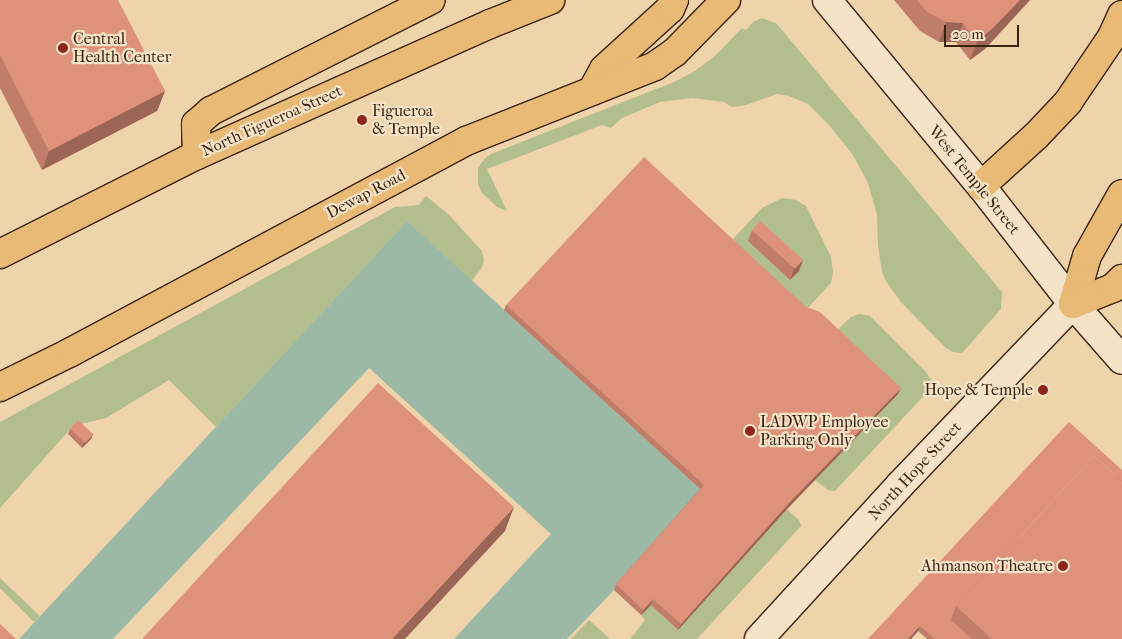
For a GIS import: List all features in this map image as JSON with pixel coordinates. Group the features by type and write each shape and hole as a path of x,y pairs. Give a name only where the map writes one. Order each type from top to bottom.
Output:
{"main road":[{"path":"197,155 196,124 211,111 431,0"},
{"name":"North Figueroa Street","path":"0,254 197,155 490,24 550,0"},
{"path":"592,91 604,69 670,8 674,0"},
{"name":"Dewap Road","path":"0,387 71,352 466,141 655,66 676,52 726,0"},
{"name":"West Temple Street","path":"826,0 981,186 1074,304 1122,360"},
{"path":"981,186 1036,136 1068,102 1112,37 1122,15"},
{"path":"1074,304 1087,256 1122,194"},
{"path":"1074,304 1113,288 1122,278"},
{"name":"North Hope Street","path":"759,639 899,486 1074,304"}],"shaded area":[{"path":"762,18 776,23 1002,292 1001,309 962,353 953,352 945,347 901,302 887,283 882,272 878,246 877,215 868,183 853,155 829,125 808,104 789,96 777,94 746,105 732,107 724,102 693,98 660,102 622,118 611,128 602,125 487,169 507,211 497,207 482,193 478,185 478,168 484,159 491,154 674,82 695,71 715,56 742,28 746,30 753,22"},
{"path":"426,196 448,214 482,251 484,261 481,269 472,281 407,221 216,427 169,380 106,418 73,426 0,508 0,422 395,207 419,205"},
{"path":"782,198 796,200 806,206 831,257 833,272 831,283 804,312 729,243 762,208"},
{"path":"407,221 702,491 614,590 567,639 454,639 551,534 369,368 113,639 19,639"},
{"path":"859,314 870,316 925,371 933,382 932,387 835,491 828,490 815,480 833,334 851,317"},
{"path":"787,509 799,520 801,526 697,639 630,639 645,620 641,615 651,605 678,630"},
{"path":"0,578 40,616 34,622 0,588"},
{"path":"589,620 610,639 571,639"}],"building":[{"name":"Central Health Center","path":"0,0 118,0 165,91 49,151 0,55"},
{"path":"917,0 1020,0 992,29 977,41 963,23 946,22 927,12"},
{"name":"LADWP Employee Parking Only","path":"644,157 806,307 820,312 901,388 789,503 681,624 653,599 643,610 616,584 704,485 506,305"},
{"path":"760,221 803,260 795,269 752,230"},
{"path":"378,383 514,507 392,639 142,639"},
{"path":"78,420 93,434 85,443 70,429"},
{"path":"1069,422 1122,470 1122,481 1094,456 956,606 951,620 972,639 935,639 920,626 908,639 868,639"},
{"name":"Ahmanson Theatre","path":"1094,456 1122,481 1122,639 992,639 956,606"},
{"path":"0,624 16,639 0,639"}],"place":[{"name":"Central Health Center","path":"63,48"},
{"name":"Figueroa & Temple","path":"362,120"},
{"name":"Hope & Temple","path":"1043,390"},
{"name":"LADWP Employee Parking Only","path":"750,431"},
{"name":"Ahmanson Theatre","path":"1063,566"}]}
